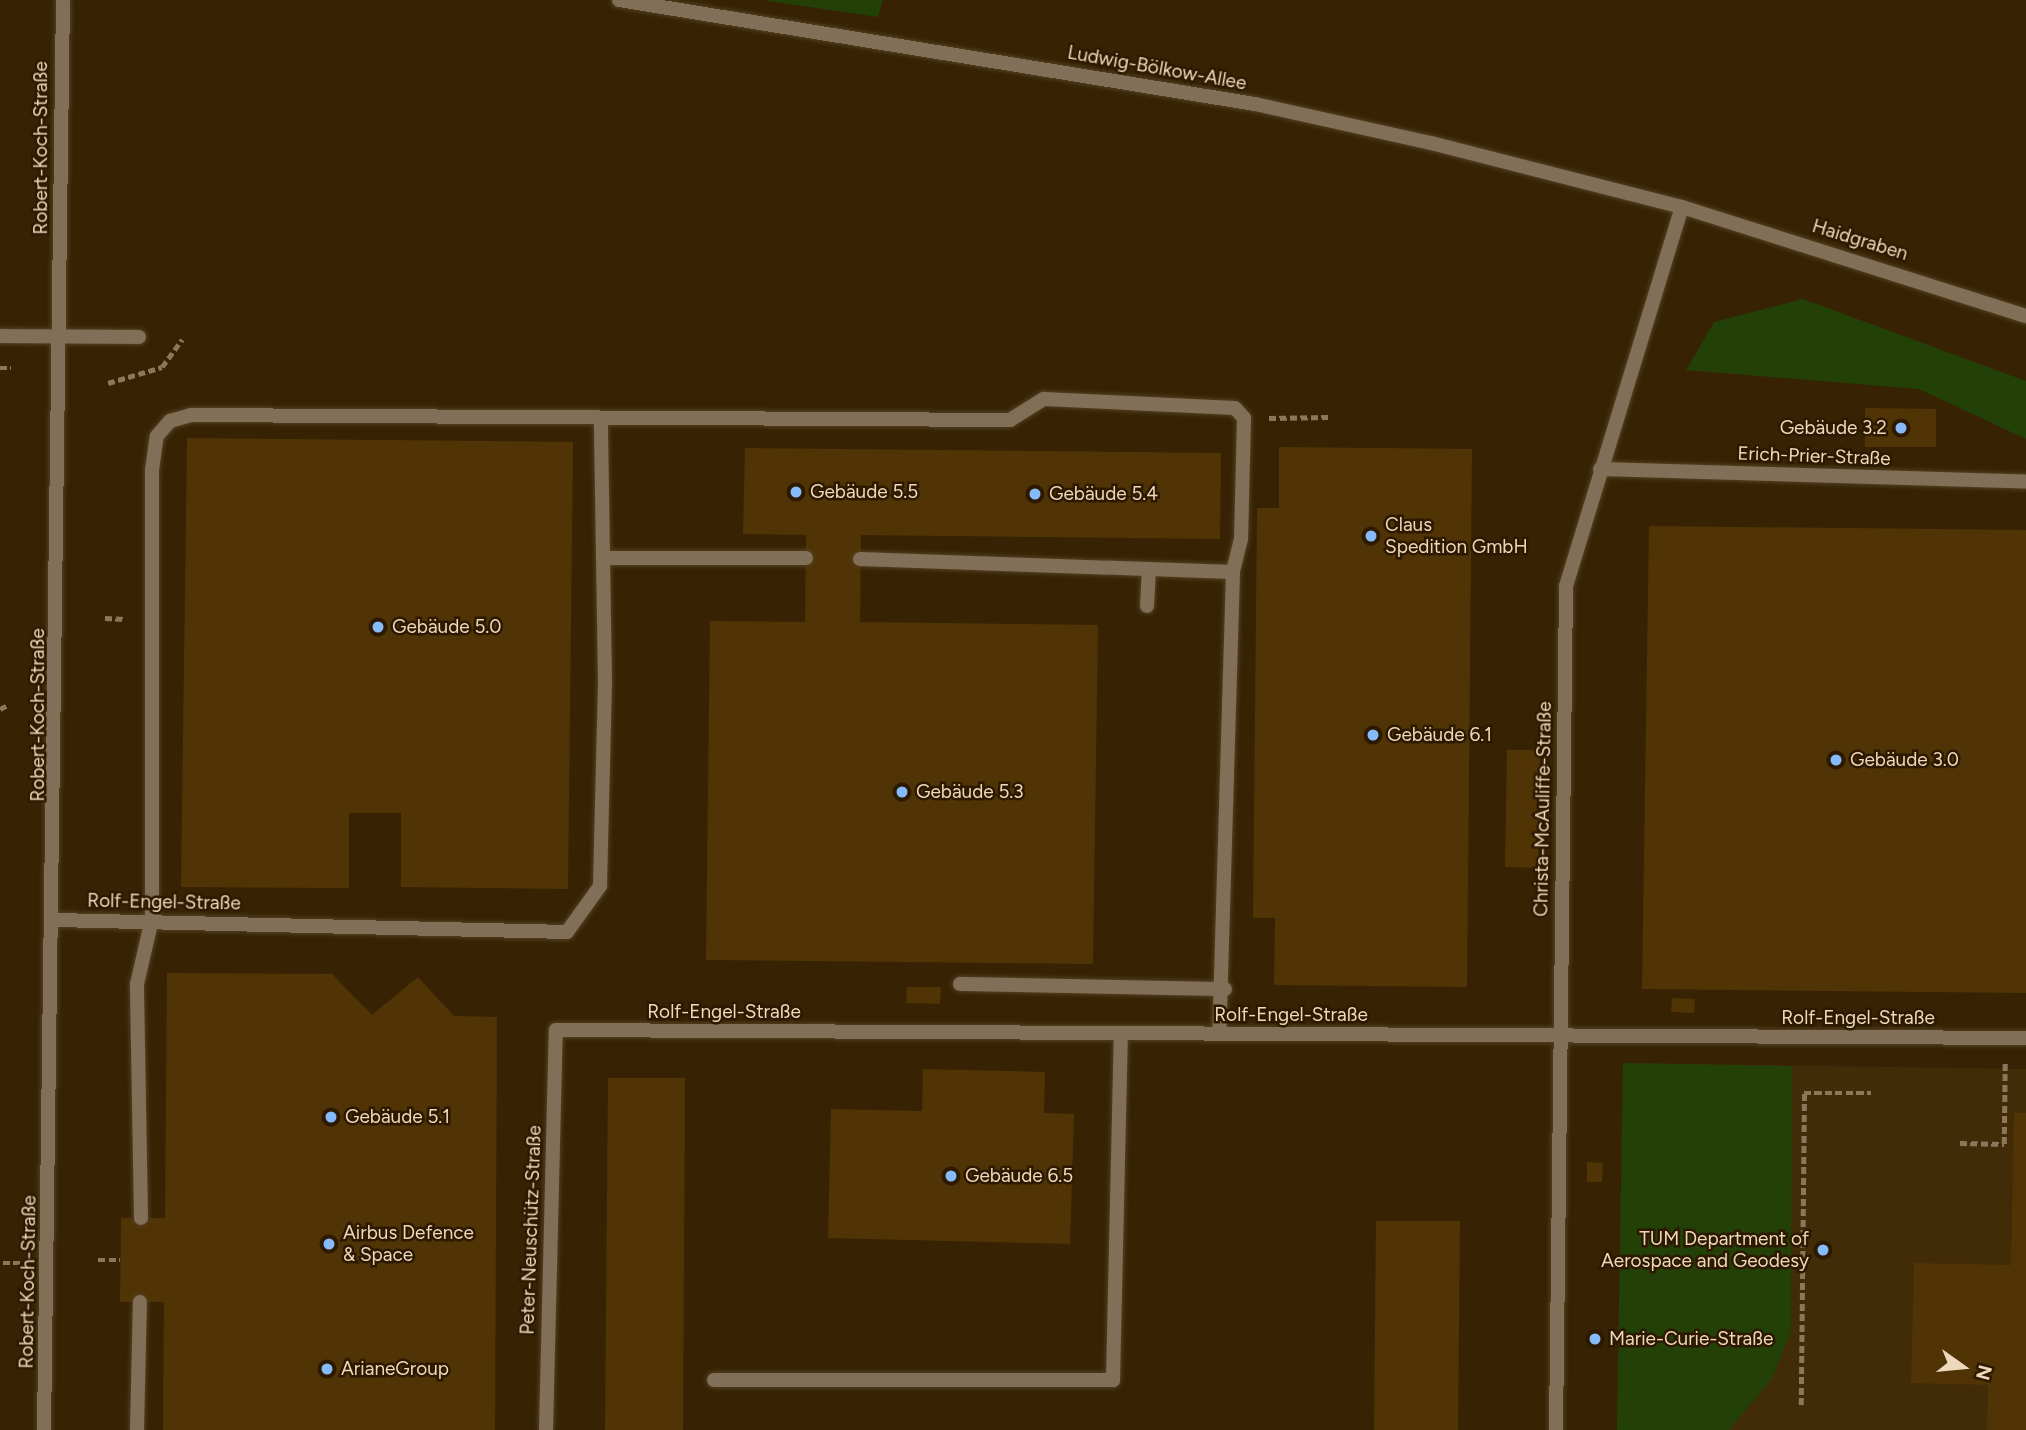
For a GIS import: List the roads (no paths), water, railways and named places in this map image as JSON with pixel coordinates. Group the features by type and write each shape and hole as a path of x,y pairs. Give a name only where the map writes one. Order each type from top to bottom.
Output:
{"street":[{"name":"Robert-Koch-Straße","path":"44,1430 55,920 63,0"},
{"name":"Ludwig-Bölkow-Allee","path":"619,0 1255,104 1682,206"},
{"name":"Haidgraben","path":"1682,206 2026,316"},
{"name":"Christa-McAuliffe-Straße","path":"1556,1430 1558,1035 1566,586 1682,206"},
{"path":"0,336 139,337"},
{"path":"141,1218 137,984 152,919 152,470 157,436 170,421 191,415 1010,420 1044,399 1182,401 1235,408 1244,418 1241,539 1233,572 1226,989 1219,1033"},
{"path":"601,419 603,558 806,558"},
{"name":"Erich-Prier-Straße","path":"1600,469 2026,482"},
{"name":"Rolf-Engel-Straße","path":"55,920 152,919 568,932 600,886 603,558"},
{"path":"860,559 1233,572"},
{"path":"1147,606 1149,569"},
{"path":"960,984 1226,989"},
{"name":"Rolf-Engel-Straße","path":"556,1030 2026,1038"},
{"name":"Peter-Neuschütz-Straße","path":"546,1430 556,1030"},
{"path":"714,1380 1113,1380 1121,1033"},
{"path":"137,1430 140,1302"}],"place":[{"name":"Gebäude 3.2","path":"1901,428"},
{"name":"Gebäude 5.5","path":"796,492"},
{"name":"Gebäude 5.4","path":"1035,494"},
{"name":"Claus Spedition GmbH","path":"1371,536"},
{"name":"Gebäude 5.0","path":"378,627"},
{"name":"Gebäude 6.1","path":"1373,735"},
{"name":"Gebäude 3.0","path":"1836,760"},
{"name":"Gebäude 5.3","path":"902,792"},
{"name":"Gebäude 5.1","path":"331,1117"},
{"name":"Gebäude 6.5","path":"951,1176"},
{"name":"Airbus Defence & Space","path":"329,1244"},
{"name":"TUM Department of Aerospace and Geodesy","path":"1823,1250"},
{"name":"Marie-Curie-Straße","path":"1595,1339"},
{"name":"ArianeGroup","path":"327,1369"}]}
